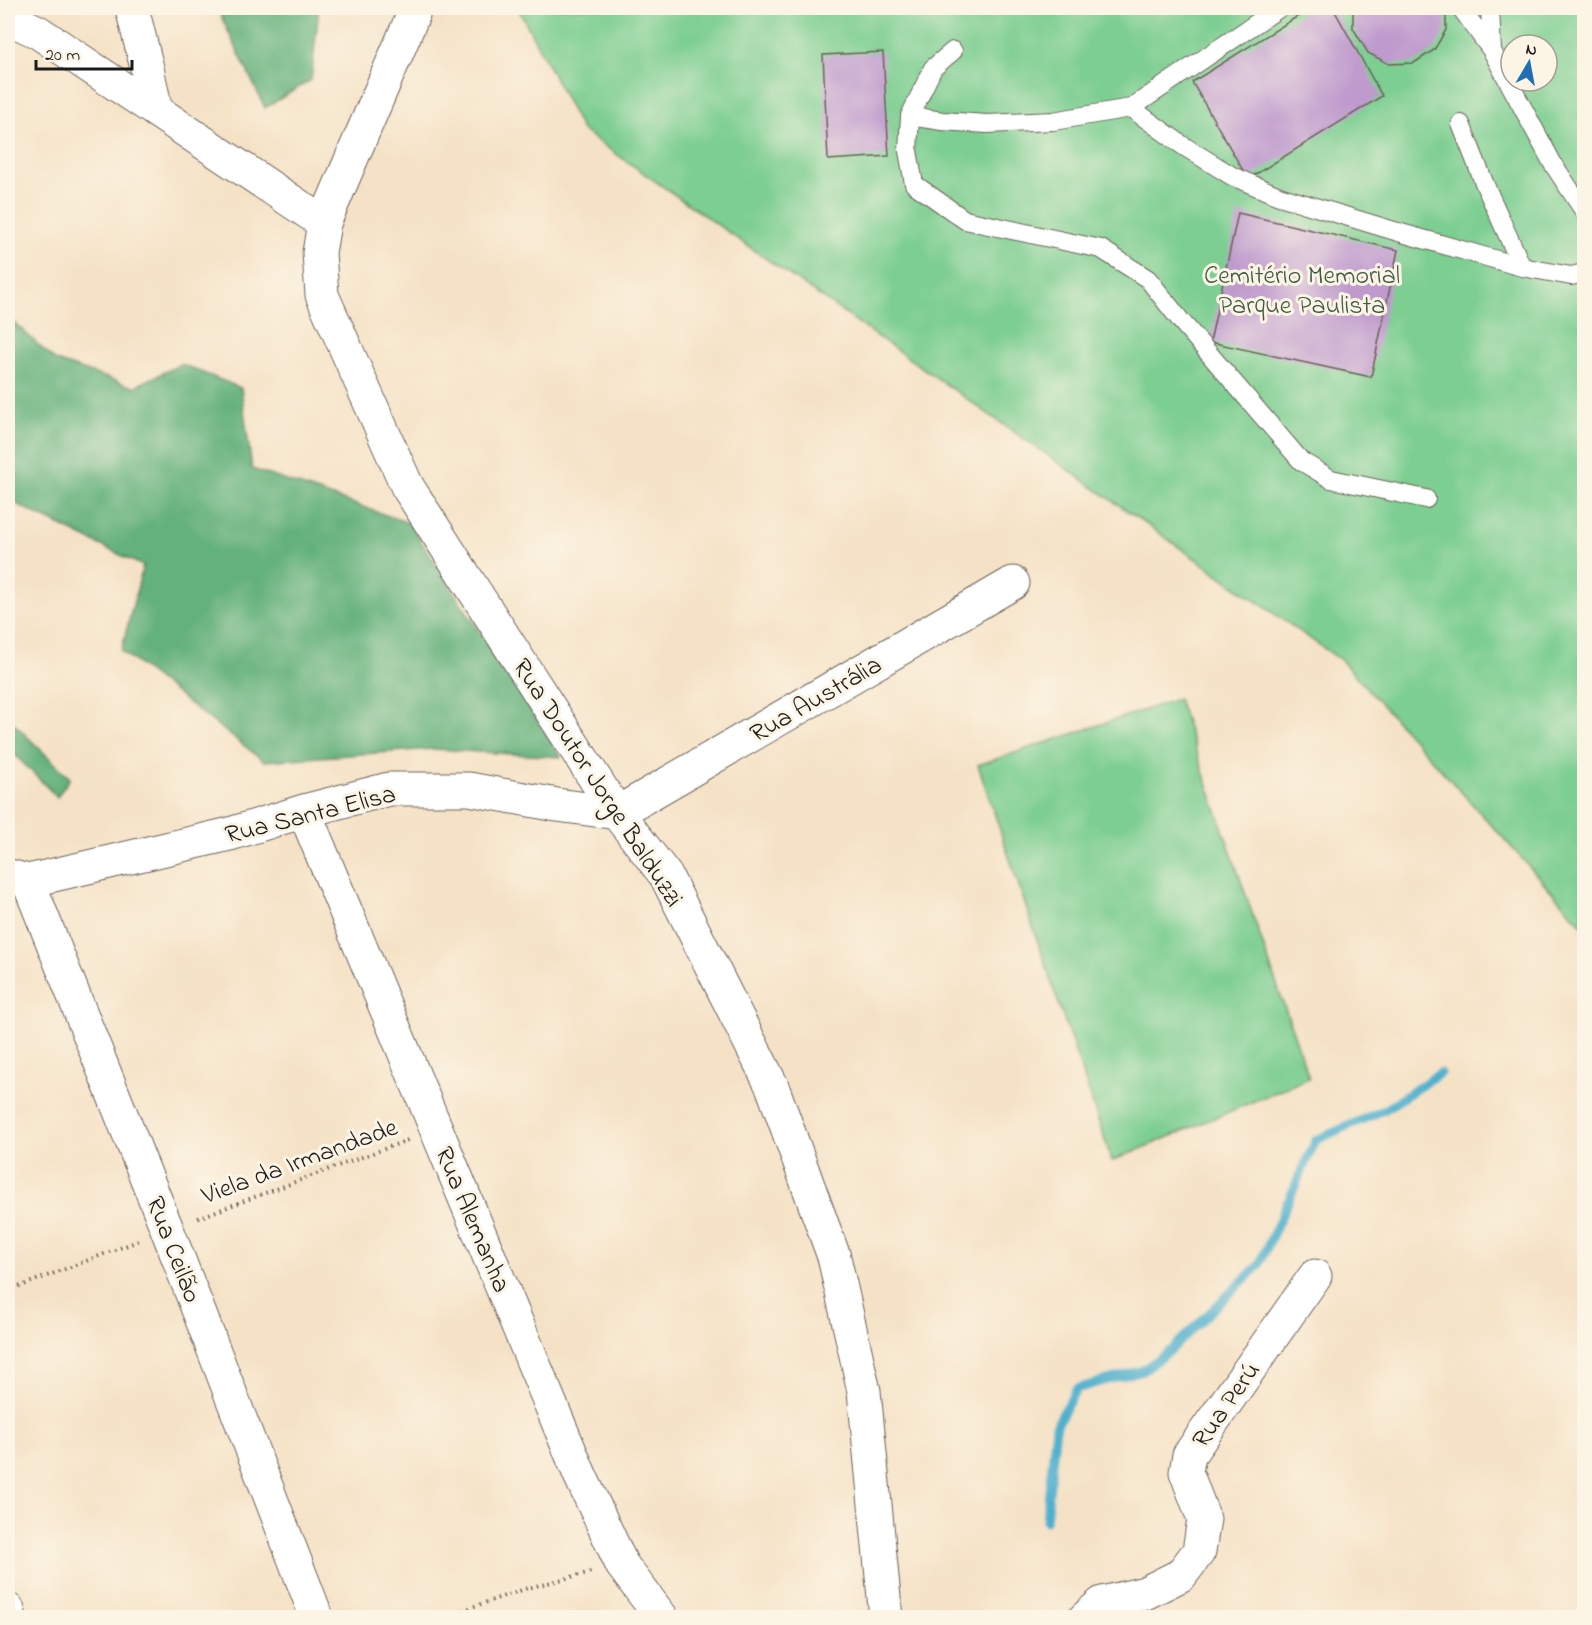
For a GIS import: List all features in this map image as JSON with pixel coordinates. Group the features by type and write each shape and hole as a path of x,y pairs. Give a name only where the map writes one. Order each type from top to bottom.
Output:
{"street":[{"path":"132,8 156,111"},
{"name":"Rua Doutor Jorge Balduzzi","path":"417,10 324,223 319,254 322,295 407,486 617,813 666,876 772,1086 834,1257 864,1391 886,1617"},
{"path":"8,18 38,32 324,223"},
{"name":"Rua Austrália","path":"617,813 1013,583"},
{"name":"Rua Santa Elisa","path":"18,878 230,834 389,789 469,789 617,813"},
{"name":"Rua Alemanha","path":"304,812 580,1475 622,1565 662,1617"},
{"name":"Rua Ceilão","path":"18,878 167,1229 317,1617"},
{"name":"Rua Perú","path":"1085,1617 1102,1603 1145,1593 1181,1575 1199,1551 1204,1519 1186,1472 1189,1455 1315,1276"},
{"path":"8,1610 10,1617"}],"lane":[{"path":"910,116 987,124 1053,121 1131,108 1279,8"},
{"path":"1461,8 1492,51 1553,164 1584,211"},
{"path":"1490,8 1492,51"},
{"path":"953,51 933,68 910,116 908,151 914,183 965,220 1101,249 1148,279 1301,461 1331,479 1426,499"},
{"path":"1131,108 1182,145 1232,176 1279,196 1522,267 1571,276 1584,273"},
{"path":"1461,124 1485,185 1522,267"}],"path":[{"name":"Viela da Irmandade","path":"8,1291 436,1129"},
{"path":"440,1617 528,1588 622,1565"}],"green space":[{"path":"217,8 319,8 311,80 265,108"},
{"name":"Cemitério Memorial Parque Paulista","path":"518,8 1584,8 1584,927 1342,661 582,130"},
{"path":"8,317 56,361 134,387 181,364 241,388 252,469 409,523 561,757 433,749 264,761 121,651 143,566 8,500"},
{"path":"1178,699 1309,1078 1112,1161 978,765"},
{"path":"8,718 70,778 57,797 8,748"}],"building":[{"path":"1311,8 1333,8 1382,96 1248,179 1192,82"},
{"path":"1353,8 1446,8 1446,30 1434,50 1414,63 1389,64 1368,53 1353,28"},
{"path":"883,52 889,156 828,160 823,55"},
{"path":"1238,213 1398,250 1371,377 1210,342"}],"waterway":[{"path":"1046,1521 1056,1426 1076,1389 1143,1370 1171,1350 1259,1265 1316,1140 1384,1110 1440,1073"}]}
